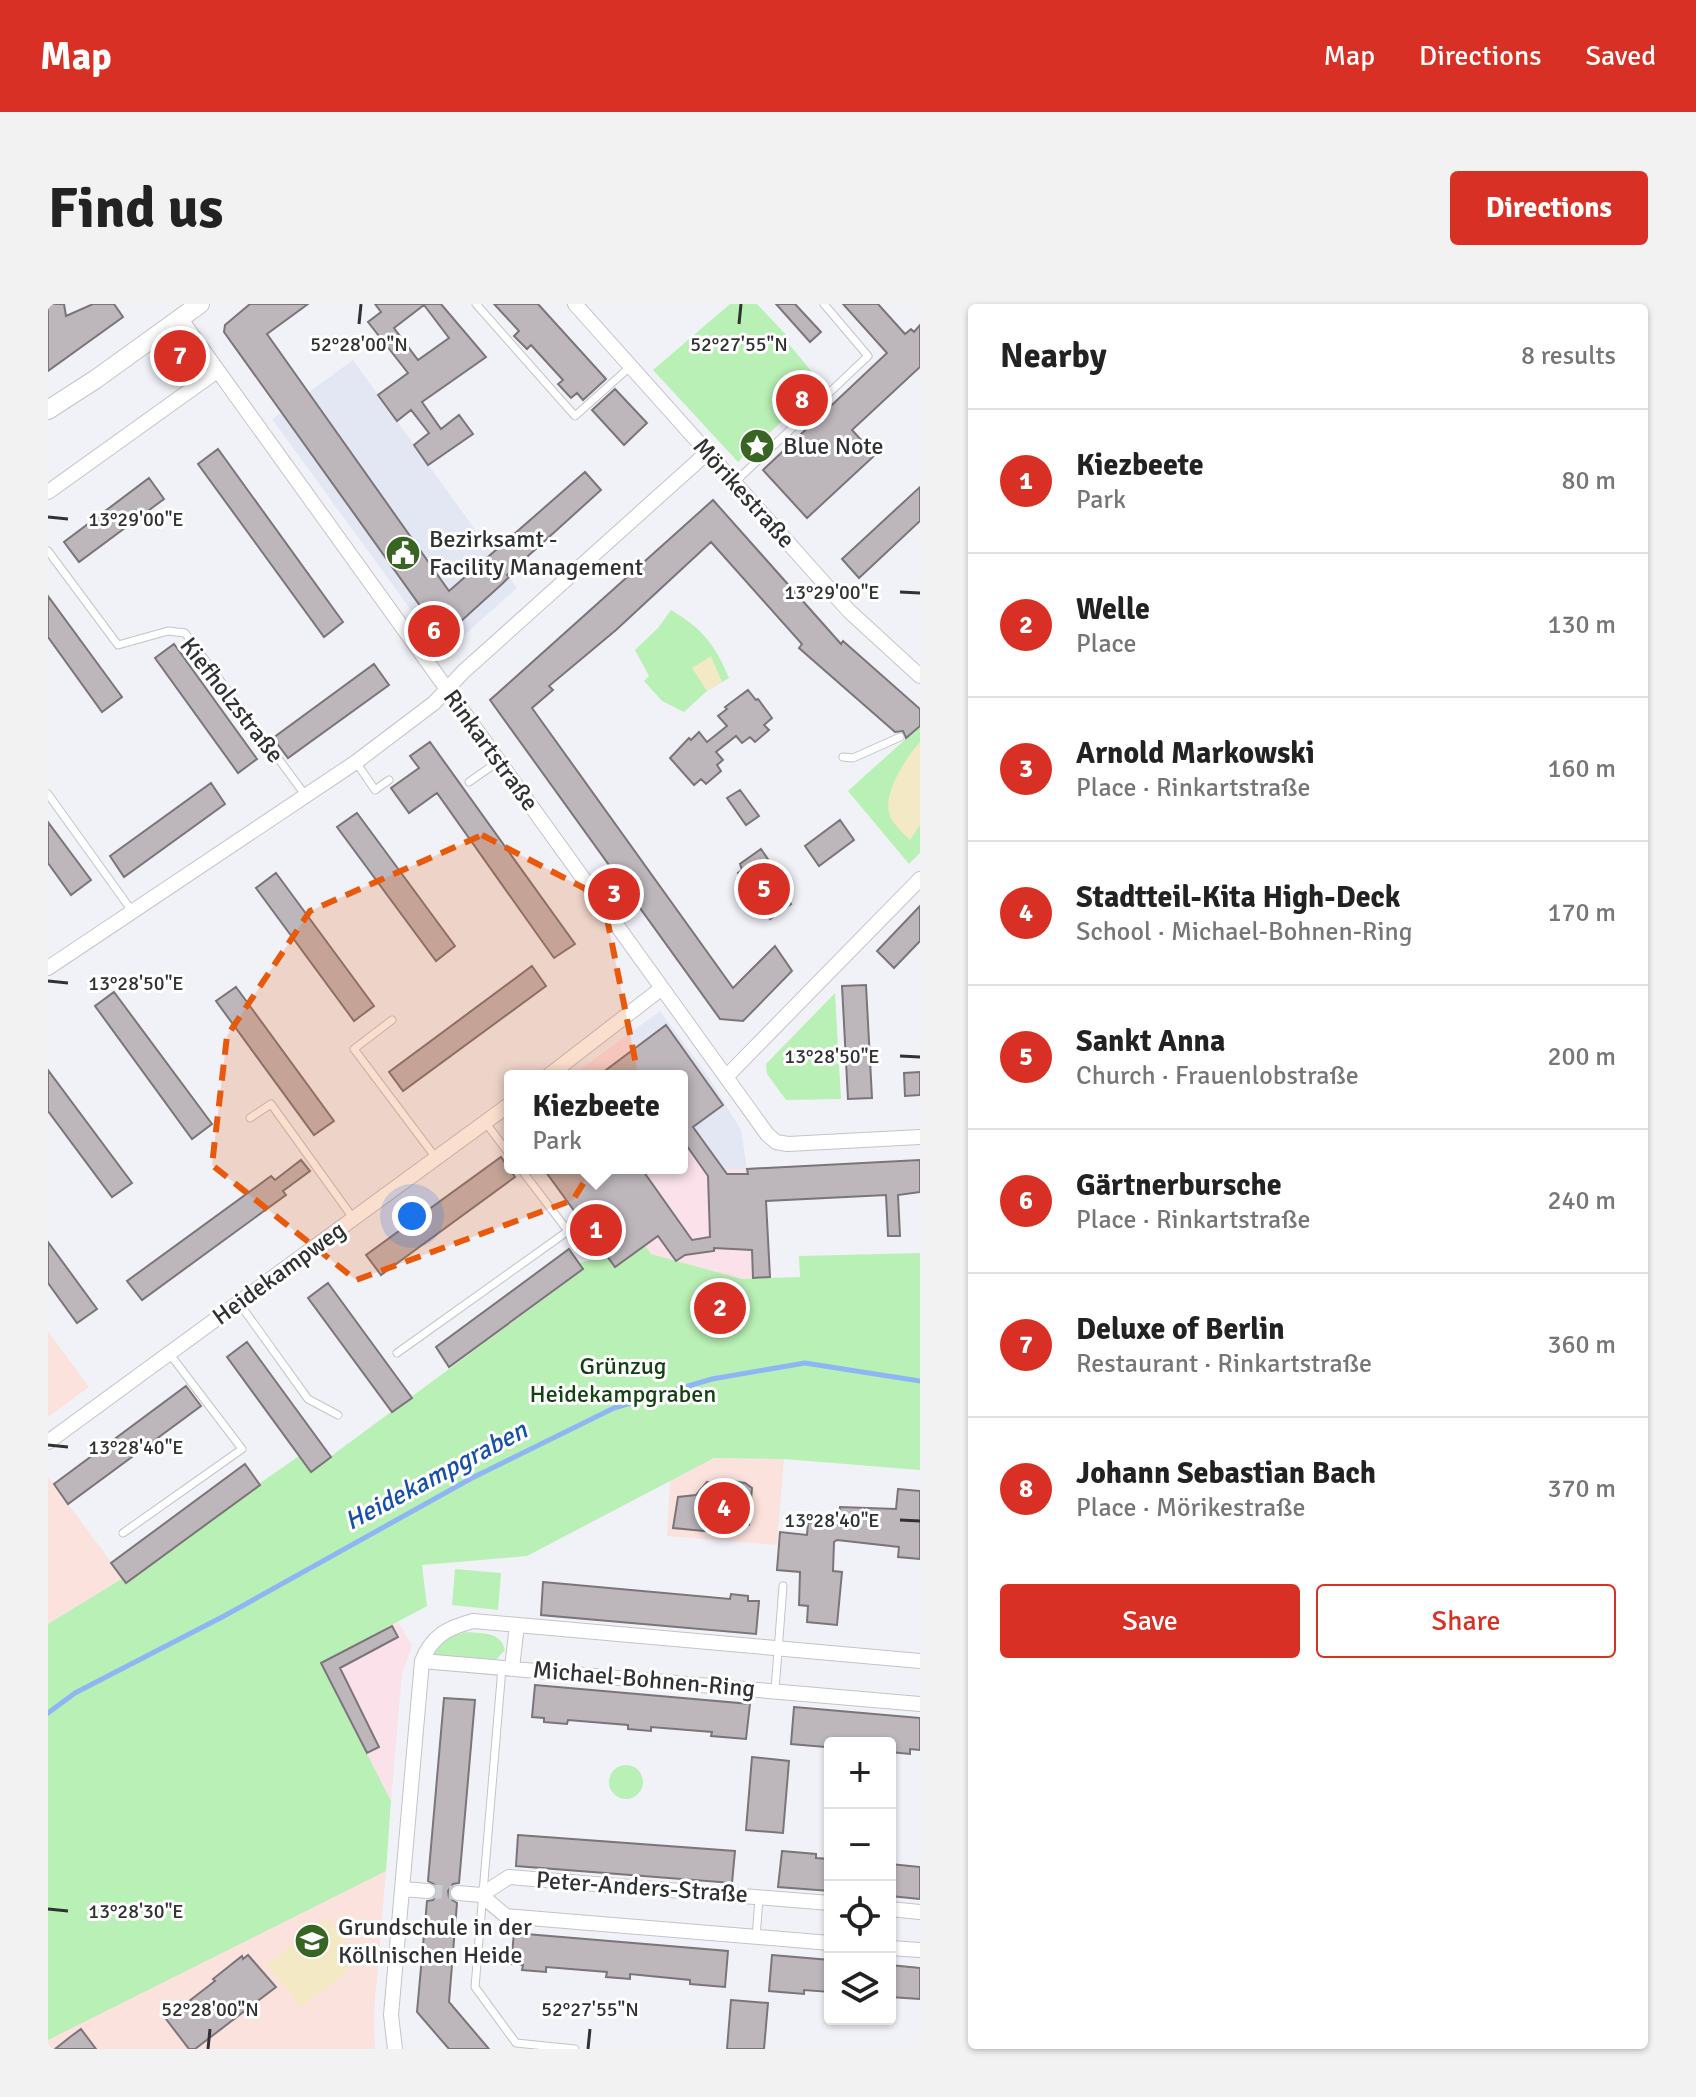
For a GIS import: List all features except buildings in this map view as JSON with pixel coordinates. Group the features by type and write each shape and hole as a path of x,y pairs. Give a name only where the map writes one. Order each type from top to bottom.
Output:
{"street":[{"path":"48,410 200,304"},
{"name":"Mörikestraße","path":"575,304 849,611 920,676"},
{"name":"Rinkartstraße","path":"180,318 662,988"},
{"path":"48,492 217,371"},
{"path":"48,968 356,762 434,703 463,672 708,452"},
{"path":"726,1077 920,879"},
{"path":"556,1070 662,988 767,1134 776,1142 788,1144 920,1137"},
{"name":"Heidekampweg","path":"48,1442 504,1108"},
{"name":"Michael-Bohnen-Ring","path":"920,1661 473,1621 448,1628 429,1645 422,1661 920,1704"},
{"name":"Michael-Bohnen-Ring","path":"507,1668 517,1625"},
{"path":"395,2049 391,2015 422,1661"},
{"name":"Peter-Anders-Straße","path":"481,1895 509,1877 824,1902"},
{"path":"402,1889 428,1891"},
{"name":"Peter-Anders-Straße","path":"458,1893 481,1895 506,1916 824,1943"},
{"path":"896,1910 920,1912"},
{"path":"896,1948 920,1950"}],"lane":[{"path":"476,304 575,416 631,366"},
{"path":"735,482 868,356 824,304"},
{"name":"Kiefholzstraße","path":"48,551 118,645 168,631 185,633 306,796"},
{"path":"843,757 853,758 900,737"},
{"path":"469,782 499,761"},
{"path":"356,762 375,790 389,780"},
{"path":"48,794 132,911"},
{"path":"392,1020 354,1049 436,1158"},
{"path":"250,1118 271,1104 353,1218"},
{"path":"485,1122 504,1147"},
{"path":"397,1353 568,1231 525,1174"},
{"path":"239,1303 308,1399 338,1415"},
{"path":"123,1533 242,1449 169,1353"},
{"name":"Michael-Bohnen-Ring","path":"775,1690 783,1586"},
{"path":"507,1668 481,1895 475,1987 516,2043 575,2049"},
{"name":"Peter-Anders-Straße","path":"756,1938 760,1896"}],"highlighted area":[{"path":"482,835 603,898 641,1090 573,1200 356,1280 212,1165 227,1036 310,911"}],"shaded area":[{"path":"353,360 517,588 443,654 272,419"},
{"path":"660,1011 708,1076 741,1130 747,1169 724,1170 688,1120 688,1070 652,1070 627,1035"},
{"path":"627,1035 652,1070 580,1070"},
{"path":"688,1120 724,1170 747,1169 753,1279 742,1279 651,1254 613,1203 584,1223 547,1174 688,1174"},
{"path":"48,1331 89,1387 48,1417"},
{"path":"714,1458 784,1459 777,1545 667,1536 670,1481"},
{"path":"48,1477 123,1578 48,1624"},
{"path":"398,1622 412,1645 402,1674 391,1801 321,1663"},
{"name":"Grundschule in der Köllnischen Heide","path":"386,1871 374,2012 375,2049 48,2049 48,2040 53,2036"}],"green space":[{"path":"730,304 757,304 790,339 787,342 822,384 738,462 653,370"},
{"path":"671,610 707,639 729,678 707,691 684,712 662,701 644,681 649,676 635,650"},
{"path":"920,726 920,853 909,864 848,791"},
{"path":"835,993 841,1099 786,1100 767,1074 766,1064"},
{"name":"Grünzug Heidekampgraben","path":"613,1202 651,1254 742,1279 800,1277 799,1256 920,1253 920,1470 784,1459 714,1458 527,1556 422,1565 427,1606 321,1663 391,1801 386,1871 48,2040 48,1624 123,1578 299,1456 311,1471 583,1270 579,1263 607,1256 615,1267 617,1220 593,1237 584,1223"},
{"path":"455,1569 501,1573 498,1610 452,1605"},
{"path":"466,1632 495,1636 505,1650 495,1661 433,1656 433,1651 447,1638"},
{"path":"626,1765 638,1770 643,1782 638,1794 626,1799 614,1794 609,1782 614,1770"}],"sand":[{"path":"711,656 722,682 707,691 692,668"},
{"path":"920,742 920,825 910,840 891,819 888,807 892,787 902,766"},
{"path":"327,1917 347,1949 347,1969 301,2007 267,1965"}],"waterway":[{"name":"Heidekampgraben","path":"48,1713 75,1693 226,1615 472,1478 614,1408 712,1379 805,1363 920,1381"}],"tunnel":[{"path":"428,1891 458,1893"}],"place":[{"name":"Deluxe of Berlin","path":"180,356"},
{"name":"Johann Sebastian Bach","path":"802,400"},
{"name":"Blue Note","path":"757,446"},
{"name":"Bezirksamt - Facility Management","path":"403,553"},
{"name":"Gärtnerbursche","path":"434,631"},
{"name":"Sankt Anna","path":"764,889"},
{"name":"Arnold Markowski","path":"614,894"},
{"name":"Kiezbeete","path":"596,1230"},
{"name":"Welle","path":"720,1308"},
{"name":"Stadtteil-Kita High-Deck","path":"724,1508"},
{"name":"Grundschule in der Köllnischen Heide","path":"312,1941"}]}
